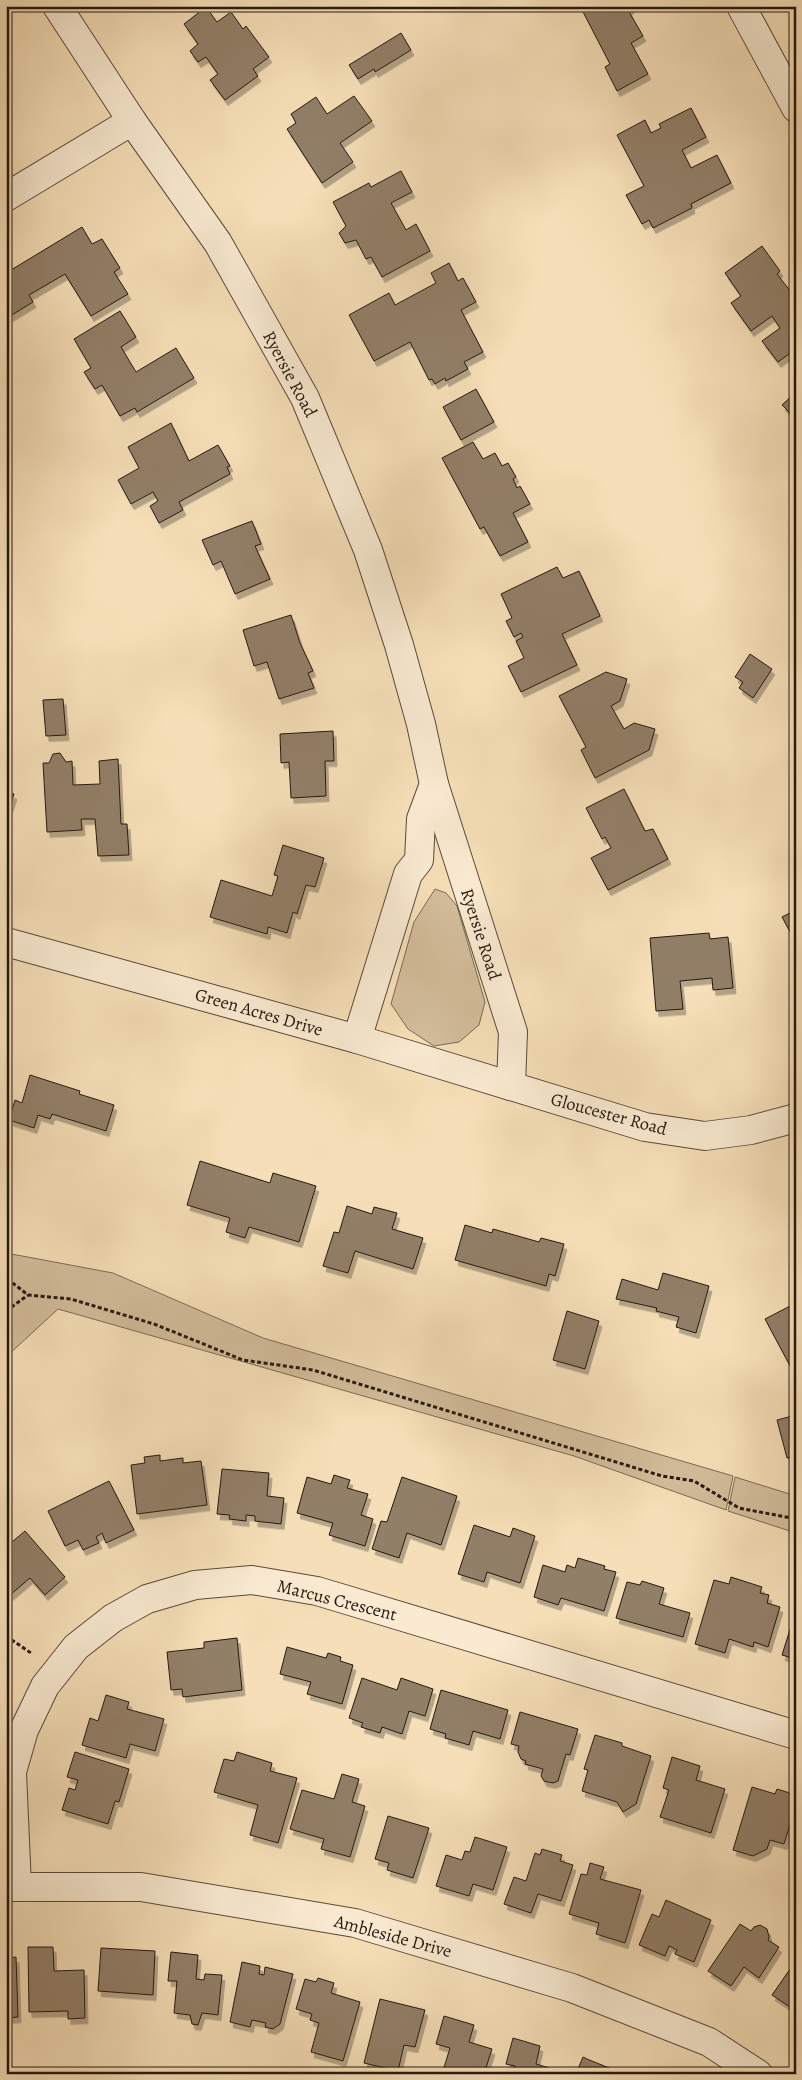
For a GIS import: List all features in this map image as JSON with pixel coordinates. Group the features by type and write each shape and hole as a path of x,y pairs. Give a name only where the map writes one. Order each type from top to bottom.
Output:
{"street":[{"name":"Ryersie Road","path":"57,6 132,121 218,243 305,398 368,550 399,645 421,724 434,784 513,1032 511,1086"},
{"path":"741,6 796,108"},
{"path":"6,197 132,121"},
{"path":"357,1039 408,874 419,860 421,819 434,784"},
{"name":"Green Acres Drive","path":"6,942 357,1039 511,1086"},
{"name":"Gloucester Road","path":"511,1086 645,1127 705,1136 751,1130 796,1118"},
{"name":"Marcus Crescent","path":"12,1887 12,1772 24,1730 46,1686 76,1647 113,1618 147,1600 195,1585 252,1580 317,1591 796,1735"},
{"name":"Ambleside Drive","path":"12,1887 141,1887 355,1923 572,1988 709,2042 758,2074"}],"path":[{"path":"6,1281 14,1284 28,1295 71,1299 154,1324 242,1360 313,1370 662,1476 694,1482 739,1508 796,1519"},
{"path":"6,1311 28,1295"},
{"path":"6,1636 31,1653"}],"shaded area":[{"path":"435,889 446,893 457,906 485,1002 479,1025 459,1042 434,1046 408,1029 391,1004 414,922"},
{"path":"6,1253 113,1273 263,1338 733,1476 726,1510 574,1456 58,1309 6,1357"},
{"path":"735,1477 796,1496 796,1533 728,1511"}],"building":[{"path":"580,6 630,6 631,8 628,10 643,36 631,43 648,74 617,91 605,67 610,64"},
{"path":"206,7 217,22 231,12 243,29 246,26 269,57 253,69 258,76 225,100 210,80 218,74 206,57 198,62 190,51 198,44 184,24"},
{"path":"401,33 411,50 375,72 374,69 358,79 349,65"},
{"path":"354,96 372,121 340,143 353,162 322,183 287,129 296,123 291,114 316,97 327,114"},
{"path":"691,108 706,137 682,150 691,168 717,155 731,183 691,204 692,208 653,228 649,220 642,224 626,195 644,186 617,135 645,120 651,133 661,128 659,124"},
{"path":"401,171 412,192 391,203 406,230 416,224 430,251 382,277 371,257 366,259 356,240 345,243 339,233 346,226 333,202 369,183 371,187"},
{"path":"82,227 92,244 102,239 120,268 114,272 128,294 91,316 65,274 29,295 33,302 7,318 6,273"},
{"path":"762,246 780,271 777,274 791,292 794,289 796,291 796,349 778,362 762,341 780,328 772,316 751,331 731,303 741,296 725,273"},
{"path":"449,263 458,281 463,278 476,302 461,310 483,352 464,362 468,369 446,381 445,378 435,384 432,379 429,380 410,342 374,361 349,315 389,293 395,305 436,283 431,273"},
{"path":"120,311 136,337 121,347 136,372 176,348 194,378 137,412 135,408 120,416 102,385 95,389 84,372 91,368 74,339"},
{"path":"476,389 494,422 461,440 443,407"},
{"path":"796,392 796,413 793,416 782,405"},
{"path":"171,423 189,461 218,445 230,466 227,467 230,474 179,502 183,510 159,523 150,506 158,501 153,492 131,504 118,480 139,468 128,447"},
{"path":"473,442 483,459 495,453 502,466 508,463 516,477 513,479 517,488 520,486 530,504 513,513 528,542 500,556 484,527 480,529 442,458"},
{"path":"252,521 261,544 255,546 270,579 235,594 221,561 213,565 202,540"},
{"path":"557,567 563,578 579,571 600,616 562,634 577,665 521,692 508,666 524,658 516,641 523,637 521,633 514,637 506,621 512,618 501,594"},
{"path":"291,615 300,643 313,671 308,673 314,688 279,699 267,662 254,666 243,630"},
{"path":"750,654 772,669 753,698 739,688 743,682 735,677"},
{"path":"606,672 627,679 620,701 611,706 624,729 634,723 655,729 649,750 595,778 581,750 586,747 559,696"},
{"path":"63,699 66,735 46,736 43,700"},
{"path":"333,731 334,761 325,761 326,796 291,798 289,762 281,763 280,734"},
{"path":"60,753 66,762 72,761 73,785 100,784 99,761 118,759 121,824 127,824 129,855 98,856 95,819 81,819 82,830 47,832 43,763 49,763 53,754"},
{"path":"624,789 645,831 653,829 668,859 608,890 591,858 611,848 605,837 602,839 586,808"},
{"path":"6,791 14,794 6,818"},
{"path":"283,845 324,858 315,887 306,885 297,914 293,912 287,933 268,927 267,934 210,917 221,880 272,896 278,876 274,875"},
{"path":"796,910 796,941 795,941 782,917"},
{"path":"709,933 710,939 728,937 733,988 713,990 712,978 680,981 683,1009 656,1011 650,938"},
{"path":"30,1075 80,1091 79,1094 114,1105 106,1131 52,1114 50,1119 38,1115 34,1128 9,1120 15,1100 22,1103"},
{"path":"200,1161 270,1183 273,1173 316,1186 299,1242 249,1227 245,1238 226,1232 230,1218 187,1205"},
{"path":"347,1206 372,1214 374,1207 397,1213 392,1229 423,1238 413,1269 355,1251 348,1273 323,1266 334,1232 339,1233"},
{"path":"465,1225 492,1233 493,1229 539,1242 541,1238 564,1244 555,1276 549,1274 546,1286 455,1260"},
{"path":"663,1273 709,1286 696,1333 676,1327 679,1317 656,1311 657,1308 616,1299 622,1279 658,1290"},
{"path":"796,1303 796,1377 765,1319"},
{"path":"567,1311 599,1321 585,1369 553,1360"},
{"path":"796,1415 796,1470 792,1457 787,1458 777,1420"},
{"path":"160,1455 160,1461 183,1458 183,1463 201,1461 207,1505 137,1514 131,1465 145,1463 144,1457"},
{"path":"222,1469 269,1473 267,1496 284,1498 281,1524 255,1521 255,1516 246,1515 246,1521 229,1519 230,1515 217,1514"},
{"path":"334,1475 350,1480 347,1488 368,1494 361,1515 373,1519 365,1546 329,1535 333,1523 297,1513 307,1477 331,1484"},
{"path":"402,1477 457,1496 441,1545 407,1533 399,1558 372,1549 381,1521 387,1522"},
{"path":"109,1481 134,1530 106,1543 102,1533 96,1537 99,1543 83,1550 78,1540 65,1546 48,1511"},
{"path":"474,1525 510,1537 513,1528 535,1536 520,1583 487,1572 484,1582 458,1574"},
{"path":"25,1531 65,1577 45,1595 30,1578 10,1595 6,1590 6,1547"},
{"path":"578,1558 605,1566 604,1569 616,1572 604,1611 561,1598 558,1605 534,1597 543,1565 565,1572 567,1565 575,1568"},
{"path":"731,1577 762,1587 760,1593 769,1595 767,1603 780,1607 768,1647 754,1642 753,1647 729,1639 725,1653 695,1644 714,1580 729,1584"},
{"path":"642,1581 664,1588 659,1604 690,1613 683,1637 616,1618 627,1582 640,1585"},
{"path":"793,1620 796,1621 796,1659 782,1655"},
{"path":"237,1638 242,1690 183,1697 182,1689 171,1690 167,1652 204,1648 204,1642"},
{"path":"287,1647 326,1658 328,1653 341,1657 340,1661 353,1665 342,1704 307,1694 311,1682 280,1674"},
{"path":"362,1678 397,1690 401,1678 433,1689 425,1716 409,1711 402,1734 382,1727 380,1733 361,1727 363,1723 349,1718"},
{"path":"441,1690 508,1710 500,1739 473,1731 469,1745 445,1738 446,1734 430,1729"},
{"path":"106,1695 129,1702 127,1709 164,1719 155,1751 130,1744 126,1758 82,1745 90,1718 98,1721"},
{"path":"520,1712 578,1729 570,1755 566,1754 558,1781 553,1783 544,1781 541,1776 543,1769 525,1764 526,1761 521,1759 518,1752 519,1746 511,1744"},
{"path":"595,1735 622,1743 622,1746 651,1756 636,1804 623,1812 617,1802 582,1791 588,1770 584,1769"},
{"path":"75,1752 129,1769 119,1802 115,1801 108,1824 62,1810 69,1788 75,1790 78,1780 67,1777"},
{"path":"237,1752 272,1763 270,1771 297,1778 278,1843 250,1835 258,1805 214,1792 224,1759 234,1761"},
{"path":"672,1757 700,1766 696,1780 725,1789 711,1833 660,1817 669,1790 663,1788"},
{"path":"342,1774 359,1779 352,1802 365,1806 350,1857 321,1849 324,1839 290,1829 302,1790 334,1799"},
{"path":"752,1787 775,1794 777,1789 796,1795 796,1805 784,1844 770,1840 767,1849 753,1856 733,1850"},
{"path":"388,1816 429,1828 413,1878 387,1870 389,1863 375,1859"},
{"path":"475,1837 507,1847 493,1890 473,1884 469,1896 436,1886 446,1855 462,1860 465,1851 470,1852"},
{"path":"542,1849 562,1855 560,1861 573,1865 561,1901 538,1894 531,1913 504,1904 514,1877 526,1881 535,1853 540,1855"},
{"path":"590,1863 604,1867 600,1879 641,1890 625,1943 596,1934 599,1923 569,1914 581,1874 587,1875"},
{"path":"666,1900 711,1920 694,1962 675,1954 677,1950 669,1946 665,1956 639,1945 652,1914 659,1917"},
{"path":"740,1924 751,1931 754,1927 760,1925 767,1929 768,1940 779,1947 759,1978 744,1967 731,1986 708,1971"},
{"path":"28,1947 53,1947 54,1971 84,1970 85,2018 68,2019 68,2011 29,2012"},
{"path":"101,1948 155,1951 153,1995 98,1991"},
{"path":"171,1952 198,1955 196,1979 204,1980 205,1974 222,1975 218,2015 202,2013 198,2025 192,2024 190,2015 174,2013 177,1981 168,1981"},
{"path":"16,1957 18,2017 6,2018 6,1958"},
{"path":"242,1962 260,1966 259,1974 264,1975 265,1967 293,1974 280,2024 273,2029 265,2027 266,2023 252,2020 250,2027 230,2022"},
{"path":"796,1963 796,2011 772,1995"},
{"path":"318,1978 334,1983 331,1993 360,2002 343,2061 311,2052 319,2023 310,2020 312,2014 296,2009 305,1979 316,1982"},
{"path":"380,1999 425,2010 415,2047 404,2045 398,2071 364,2063"},
{"path":"444,2016 474,2025 469,2042 492,2049 484,2074 442,2074 450,2048 436,2044"},
{"path":"513,2038 540,2046 536,2064 559,2071 558,2074 513,2074 515,2066 506,2064"},
{"path":"583,2057 587,2059 624,2074 576,2074"}]}
